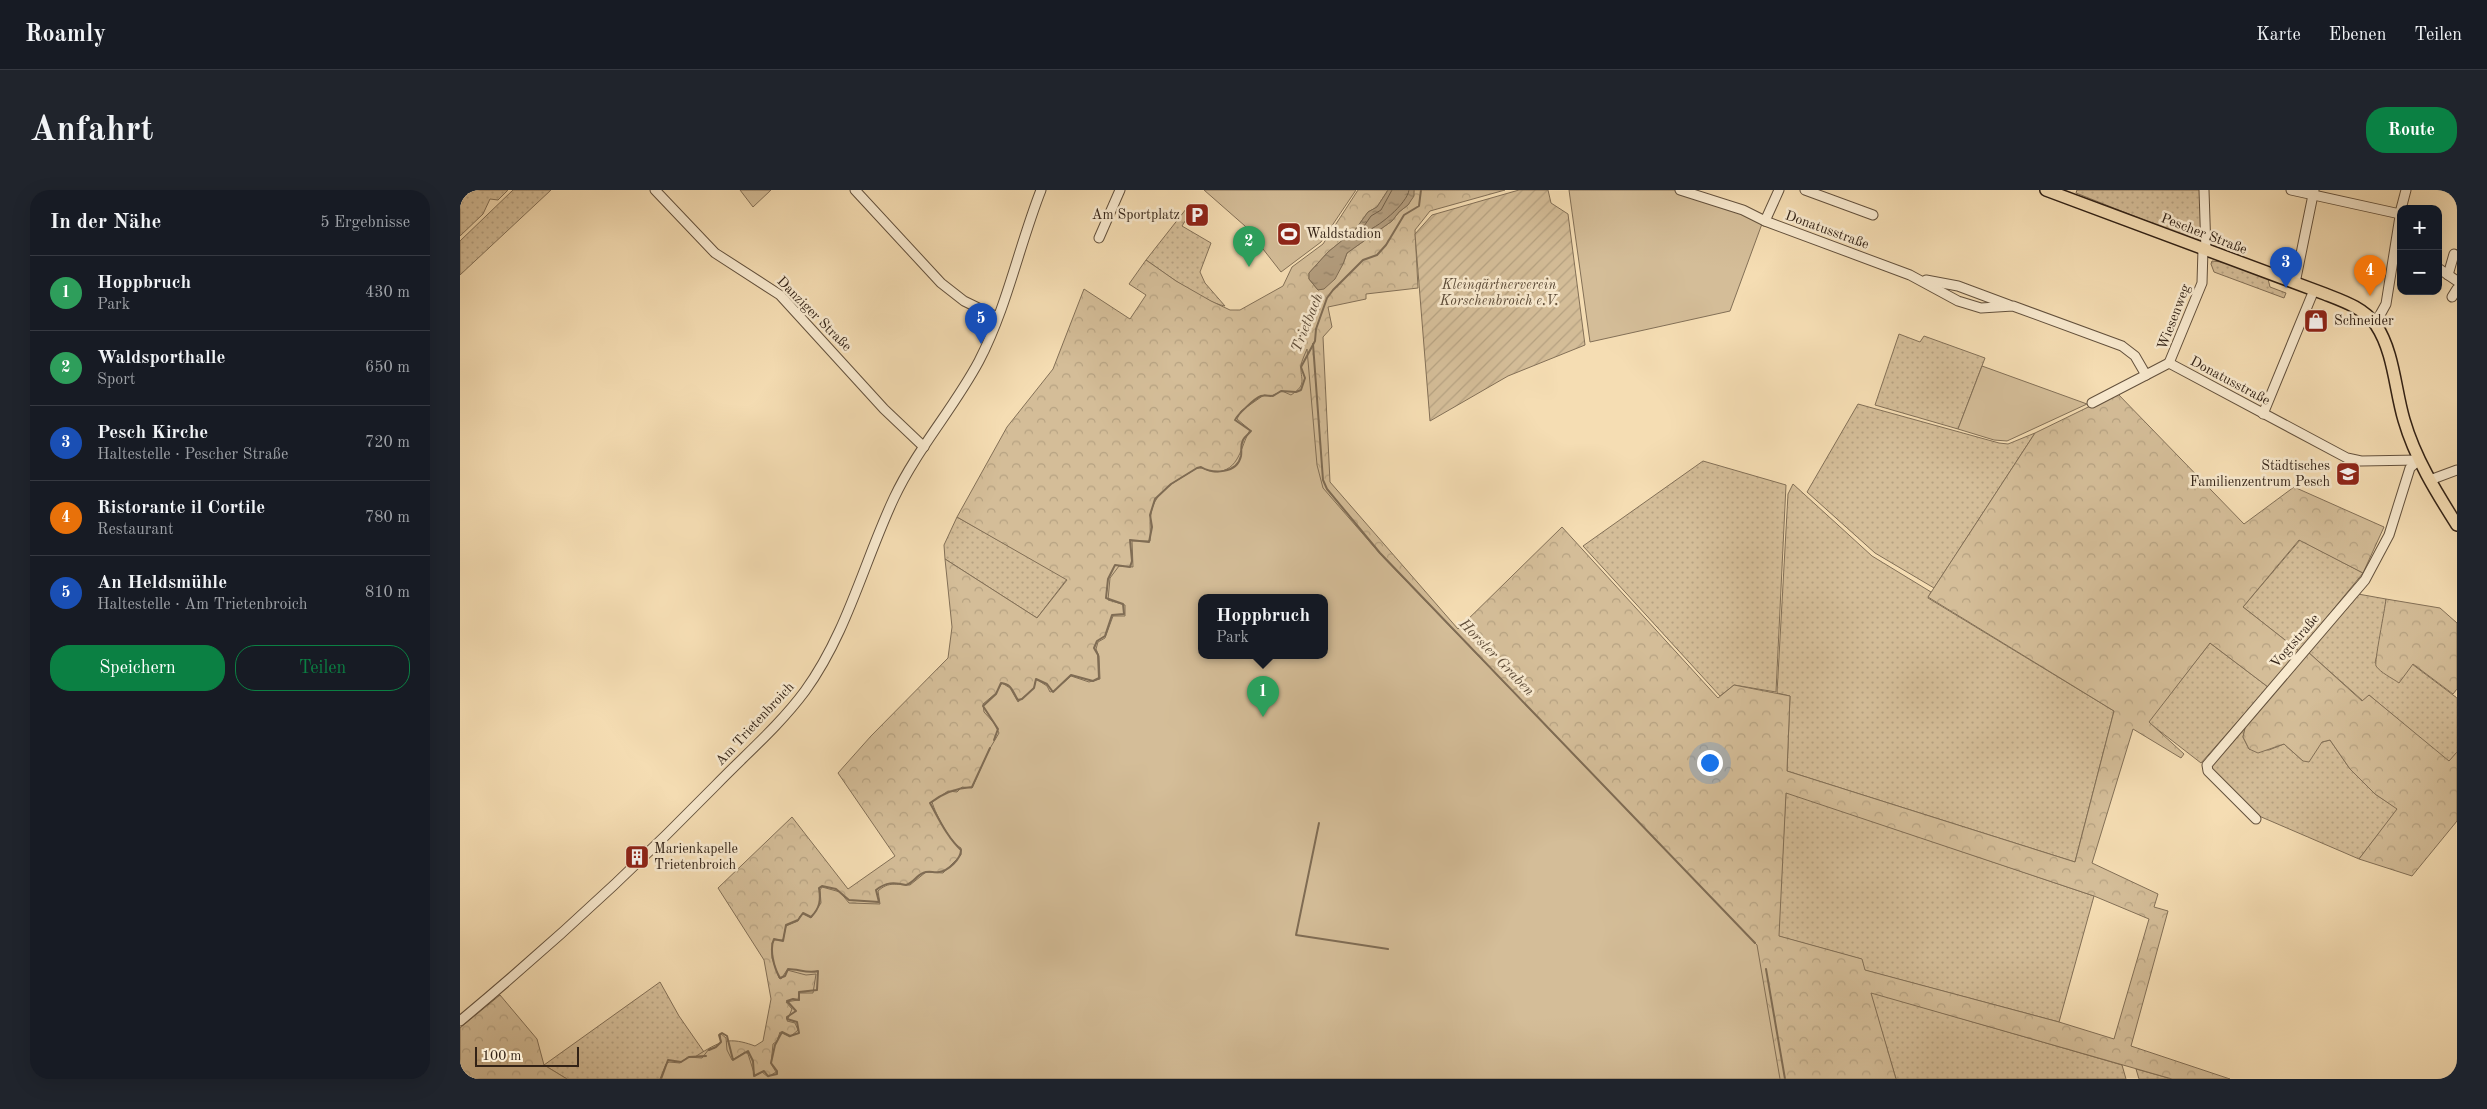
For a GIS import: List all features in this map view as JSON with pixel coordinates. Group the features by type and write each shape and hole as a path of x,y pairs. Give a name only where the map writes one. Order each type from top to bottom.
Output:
{"main road":[{"name":"Pescher Straße","path":"2046,190 2350,304 2375,324"},
{"path":"2375,324 2384,344 2402,414 2419,460 2457,525"}],"street":[{"name":"Danziger Straße","path":"655,190 715,253 780,295 884,409 924,446"},
{"path":"855,190 945,287 964,301 997,317"},
{"name":"Am Trietenbroich","path":"460,1021 516,974 648,854 790,710 809,684 831,647 892,503 924,446 976,366 997,317 1041,190"},
{"path":"1099,238 1120,190"},
{"name":"Donatusstraße","path":"1680,190 1743,210 1765,221 1910,275 1958,286 1985,295 2126,348 2136,357 2146,374 2169,363 2351,460 2419,460"},
{"path":"1765,221 1779,190"},
{"path":"1806,190 1873,215"},
{"name":"Wiesenweg","path":"2169,363 2202,283 2204,190"},
{"path":"2291,190 2397,210"},
{"path":"2402,205 2406,190"},
{"path":"2294,283 2314,193"},
{"path":"2375,324 2385,308 2397,254"},
{"path":"2448,275 2454,254"},
{"path":"2442,271 2457,281"},
{"name":"Donatusstraße","path":"1910,275 1954,299 1981,308 2013,306"},
{"path":"1954,299 1958,286"},
{"path":"2264,414 2314,290"},
{"path":"1981,308 1985,295"},
{"path":"2092,403 2146,374"},
{"name":"Vogtstraße","path":"2256,819 2208,772 2207,765 2365,580 2389,536 2410,468 2419,460"},
{"path":"2430,480 2457,470"}],"green space":[{"path":"460,190 508,190 498,200 490,199 483,214 460,236"},
{"path":"513,190 551,190 460,275 460,241"},
{"path":"740,190 771,190 753,207"},
{"name":"Waldstadion","path":"1204,190 1356,190 1321,242 1281,272 1245,226"},
{"path":"1358,190 1388,190 1377,207 1368,212 1355,230 1328,252 1309,273 1309,279 1318,290 1324,288 1343,264 1347,253 1392,221 1408,205 1414,190 1505,190 1430,211 1415,230 1418,288 1366,294 1366,299 1328,307 1332,327 1323,337 1330,482 1458,629 1562,527 1718,698 1734,685 1790,696 1787,771 2075,862 2114,711 1928,597 2035,433 2117,393 2244,524 2294,487 2384,527 2363,573 2299,540 2243,607 2299,651 2268,687 2210,643 2149,722 2184,754 2181,758 2133,729 2092,863 2158,894 2154,907 2168,911 2131,1046 2230,1079 2172,1079 1871,993 1896,1079 666,1079 713,1046 728,1041 735,1041 755,1046 763,1041 771,999 764,960 718,888 792,817 848,889 895,856 838,773 871,736 948,658 952,627 945,559 1037,618 1067,580 957,517 1007,427 1053,369 1084,289 1130,319 1146,295 1129,284 1146,260 1176,281 1211,301 1230,310 1240,310 1283,286 1292,267 1323,244","holes":["1786,793 2094,896 2149,919 2114,1039 2059,1022 1865,970 1862,959 1779,936"]},
{"name":"Kleingärtnerverein Korschenbroich e.V.","path":"1519,190 1548,190 1551,203 1568,214 1585,345 1508,376 1430,421 1415,234 1432,215"},
{"path":"1569,190 1678,190 1763,221 1730,311 1590,342"},
{"path":"2077,190 2202,190 2202,237 2197,241 2076,193"},
{"path":"1190,204 1194,207 1182,226 1211,243 1200,272 1205,283 1225,306 1195,293 1146,260"},
{"path":"2212,261 2234,265 2268,279 2270,287 2286,293 2284,298 2214,272 2211,264"},
{"path":"1899,334 1920,342 1924,336 1985,358 1958,429 1875,405"},
{"path":"1307,349 1317,465 1323,488 1382,556 1757,945 1780,1079 660,1079 666,1064 669,1062 680,1063 688,1057 702,1058 709,1049 715,1048 721,1042 720,1033 726,1038 727,1050 732,1060 745,1052 748,1054 755,1076 762,1072 768,1077 776,1072 771,1064 773,1044 777,1041 780,1032 790,1037 798,1030 795,1023 787,1021 792,1009 786,1002 798,1000 799,993 813,993 816,974 806,975 787,970 781,979 779,978 772,958 772,943 774,940 783,940 786,926 798,921 803,914 811,918 821,903 820,890 822,887 840,892 849,903 880,904 878,891 882,888 893,884 910,885 926,872 943,873 961,855 961,848 952,840 944,828 932,802 948,791 957,792 962,787 972,788 999,733 994,723 984,712 983,704 996,693 1002,683 1010,688 1018,702 1034,688 1036,679 1047,686 1050,692 1054,691 1071,676 1089,682 1100,679 1099,656 1096,649 1098,642 1105,638 1113,616 1125,616 1125,605 1108,600 1110,578 1119,566 1133,567 1132,541 1150,541 1150,517 1157,498 1168,486 1197,468 1215,472 1223,471 1230,467 1238,457 1250,430 1237,419 1241,411 1264,395 1271,396 1282,391 1291,395 1300,388 1302,382 1301,365"},
{"path":"1982,366 2087,404 2007,441 1994,440 1958,429"},
{"path":"1858,404 1999,443 2008,444 2035,433 1934,588 1875,553 1807,492"},
{"path":"1703,461 1786,485 1776,692 1734,685 1720,696 1583,546"},
{"path":"1793,484 1872,556 1931,592 1928,598 2114,711 2075,862 1787,771 1790,696 1777,693 1788,494"},
{"path":"957,517 1067,579 1037,618 945,559 944,545"},
{"path":"2300,540 2363,573 2299,651 2243,607"},
{"path":"2358,594 2386,599 2383,630 2375,663 2412,664 2457,698 2457,752 2449,762 2369,695 2363,701 2308,652"},
{"path":"2386,599 2440,608 2457,623 2457,689 2453,694 2413,664 2399,683 2378,669 2376,666 2377,656"},
{"path":"2210,643 2268,687 2201,763 2148,722"},
{"path":"2308,652 2362,701 2369,695 2449,761 2457,752 2457,821 2412,876 2359,859 2397,809 2375,794 2350,769 2330,740 2322,742 2309,762 2303,761 2284,744 2258,753 2249,749 2243,737 2246,724"},
{"path":"2246,724 2243,737 2249,749 2269,750 2284,744 2303,761 2322,742 2330,740 2350,769 2375,794 2398,809 2359,859 2259,816 2209,767"},
{"path":"1786,792 2094,896 2059,1022 1864,970 1861,959 1778,936"},
{"path":"660,982 679,1016 704,1052 665,1079 567,1079 544,1065"},
{"path":"1870,992 2122,1065 2126,1079 1896,1079"},
{"path":"500,995 537,1039 544,1065 567,1079 460,1079 460,1028"},
{"path":"2136,1069 2172,1079 2139,1079"}],"water":[{"path":"1388,190 1414,190 1414,196 1392,221 1347,253 1335,279 1324,289 1318,290 1309,279 1309,273 1328,252 1355,230 1368,212 1377,207"}],"waterway":[{"name":"Trietbach","path":"994,740 998,729 983,706 996,694 1001,683 1010,686 1018,700 1022,699 1034,688 1036,679 1047,684 1053,692 1071,675 1093,681 1099,678 1098,655 1094,648 1097,641 1105,636 1112,615 1124,614 1123,604 1106,598 1108,579 1115,565 1130,567 1132,561 1130,540 1149,542 1152,527 1150,515 1155,499 1171,484 1197,468 1224,471 1235,466 1241,456 1243,440 1251,431 1235,420 1239,414 1258,397 1273,396 1281,391 1296,392 1301,390 1305,378 1301,367 1315,341 1316,329 1327,298 1363,260 1377,255 1386,245 1404,215 1419,206 1421,190"},
{"name":"Horster Graben","path":"1313,344 1323,480 1327,489 1380,553 1755,943"},
{"name":"Trietbach","path":"709,1050 721,1042 719,1035 722,1033 727,1036 733,1060 748,1051 753,1061 754,1076 764,1071 768,1076 777,1074 771,1063 775,1045 782,1032 790,1036 799,1033 797,1022 787,1019 796,1011 787,1001 799,1000 799,992 817,990 818,971 810,972 788,969 785,976 780,978 773,958 772,948 774,939 783,941 786,925 798,920 803,913 811,917 814,914 820,900 819,888 822,886 836,889 849,900 879,902 876,890 883,885 894,883 906,885 923,873 943,871 953,864 959,857 961,850 947,834 930,803 950,792 972,787 990,748"},
{"path":"1319,823 1296,935 1388,949"},
{"name":"Horster Graben","path":"1766,969 1785,1079"},
{"name":"Trietbach","path":"661,1079 668,1060 681,1062 689,1057 706,1056"}],"place":[{"name":"Am Sportplatz","path":"1197,215"},
{"name":"Waldstadion","path":"1289,234"},
{"name":"Waldsporthalle","path":"1249,267"},
{"name":"Pesch Kirche","path":"2286,288"},
{"name":"Ristorante il Cortile","path":"2370,296"},
{"name":"Schneider","path":"2316,321"},
{"name":"An Heldsmühle","path":"981,344"},
{"name":"Städtisches Familienzentrum Pesch","path":"2348,474"},
{"name":"Hoppbruch","path":"1263,717"},
{"name":"Marienkapelle Trietenbroich","path":"637,857"}]}
